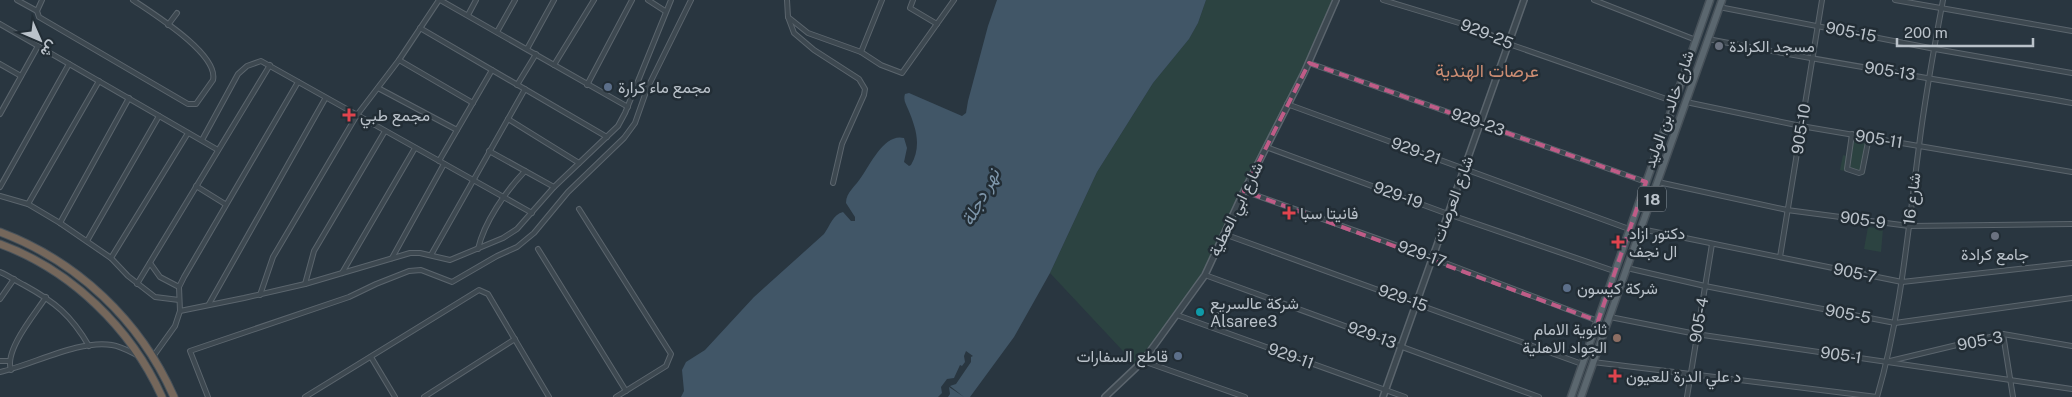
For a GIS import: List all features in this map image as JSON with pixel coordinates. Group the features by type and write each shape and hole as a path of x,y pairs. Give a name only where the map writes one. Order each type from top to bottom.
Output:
{"highway":[{"path":"0,232 43,251 89,283 123,317 152,358 174,397"},
{"path":"0,244 44,265 76,286 105,314 139,355 162,397"}],"main road":[{"name":"شارع خالد بن الوليد","path":"1571,397 1710,0"},
{"name":"شارع خالد بن الوليد","path":"1581,397 1721,4"}],"street":[{"path":"17,0 37,10"},
{"path":"42,0 37,10 39,17 190,105 198,103 213,80 214,72 198,48 132,0"},
{"path":"260,295 273,257 357,115 399,60 439,0 628,107"},
{"path":"468,15 476,0"},
{"path":"497,32 515,0"},
{"path":"527,49 554,0"},
{"path":"554,65 594,0"},
{"path":"587,85 632,0"},
{"path":"648,0 666,11"},
{"path":"180,310 260,295 305,284 410,253 431,255 450,260 510,234 532,213 554,187 618,126 628,107 671,0"},
{"path":"208,397 190,350 349,297 376,284 409,272 421,270 452,282 497,256 517,248 534,233 568,192 624,138 635,123 665,50 691,0"},
{"path":"786,0 788,17 794,33 814,50 859,79 865,89 842,144 833,183"},
{"path":"861,52 882,0"},
{"path":"913,0 910,8 936,24"},
{"path":"788,17 808,33 861,52 881,65 902,73 954,0"},
{"name":"شارع ابي العطية","path":"1104,397 1143,361 1205,275 1244,191 1309,63 1336,0"},
{"name":"929-25","path":"1383,0 1479,28 1509,44 1675,102"},
{"name":"شارع العرصات","path":"1382,397 1524,0"},
{"path":"1594,0 1696,40"},
{"name":"905-10","path":"1780,257 1822,0"},
{"path":"1897,0 2072,30"},
{"name":"شارع 16","path":"1877,397 1888,361 1902,282 1919,145 1943,0"},
{"name":"905-15","path":"1721,4 1935,49 2072,73"},
{"path":"168,25 177,13"},
{"path":"0,24 218,150"},
{"path":"420,28 607,137"},
{"name":"905-13","path":"1708,39 1812,59 2072,103"},
{"path":"0,114 38,46"},
{"path":"517,85 536,54"},
{"path":"399,60 473,103"},
{"path":"202,140 238,74 254,63 261,61 532,213"},
{"name":"929-23","path":"1309,63 1646,182"},
{"path":"0,64 21,76"},
{"path":"0,187 69,64"},
{"path":"137,284 270,65"},
{"path":"439,161 492,70"},
{"path":"28,204 99,81"},
{"path":"152,358 170,335 180,310 178,300 179,287 225,204 298,82"},
{"path":"378,88 457,130"},
{"path":"431,255 525,89"},
{"path":"60,223 128,98"},
{"path":"209,304 325,98"},
{"path":"0,101 5,104"},
{"name":"905-11","path":"1686,102 1801,126 2072,172"},
{"name":"929-21","path":"1287,104 1630,229"},
{"path":"87,241 159,116"},
{"path":"508,119 579,163"},
{"path":"305,284 314,251 385,131"},
{"path":"111,258 150,198 188,133"},
{"path":"1852,134 1847,169 1860,173 1862,172 1869,137"},
{"path":"342,274 415,148"},
{"name":"929-19","path":"1266,148 1448,214 1614,271"},
{"path":"489,151 554,187"},
{"path":"392,258 444,164"},
{"path":"478,249 482,236 503,197 525,171"},
{"name":"905-9","path":"1658,182 1788,210 1909,226 2072,224"},
{"path":"196,186 225,204"},
{"name":"929-17","path":"1244,191 1432,258 1598,321"},
{"path":"0,196 28,204 60,223 111,258 137,284 155,297 178,300"},
{"path":"579,209 671,354 666,366 616,397"},
{"name":"905-7","path":"1641,229 1902,282 2072,263"},
{"name":"929-15","path":"1224,234 1582,364"},
{"name":"905-4","path":"1687,397 1712,244"},
{"path":"538,249 626,391"},
{"path":"150,263 160,277 179,287"},
{"name":"905-5","path":"1627,268 1705,286 1895,323 2072,298"},
{"path":"0,272 46,297 70,317 89,346"},
{"name":"929-13","path":"1205,275 1539,397"},
{"path":"0,299 14,279"},
{"path":"305,397 479,290 484,290 488,294 549,397"},
{"path":"11,370 9,361 18,340 46,297"},
{"name":"929-11","path":"1177,315 1405,397"},
{"name":"905-1","path":"1610,317 1696,334 2072,389"},
{"path":"2003,334 2013,397"},
{"name":"905-3","path":"1888,361 2003,334 2072,346"},
{"path":"424,397 515,339"},
{"path":"0,372 11,370 64,350 89,346 110,344 139,355"},
{"path":"371,357 395,397"},
{"path":"0,361 9,361"},
{"path":"1143,361 1245,397"},
{"path":"1593,362 1877,397"}],"highlighted area":[{"path":"1309,63 1646,182 1598,321 1244,191"}],"green space":[{"path":"1206,0 1336,0 1304,73 1224,234 1182,308 1137,366 1050,273 1097,172 1153,83 1189,39 1198,23"},
{"path":"1851,138 1871,142 1864,175 1840,170 1843,155 1847,156"},
{"path":"1868,227 1883,229 1881,252 1864,249"}],"water":[{"name":"نهر دجلة","path":"997,0 1206,0 1198,23 1189,39 1153,83 1097,172 1050,273 1014,337 970,397 681,397 684,391 682,370 686,362 705,350 754,297 824,234 837,215 843,212 851,221 855,221 855,217 846,203 846,199 879,150 891,140 904,138 907,148 904,162 909,166 911,165 916,151 917,137 905,102 905,94 909,93 962,116 966,113 988,26"}],"pier":[{"path":"966,351 973,356 971,357 971,362 956,384 950,386 964,397 949,387 950,394 948,397 938,397 942,393 941,387 947,379 954,378 960,365 962,366 965,362 964,356"}],"place":[{"name":"مسجد الكرادة","path":"1719,46"},
{"name":"مجمع ماء كرارة","path":"608,87"},
{"name":"مجمع طبي","path":"349,115"},
{"name":"فانيتا سبا","path":"1289,213"},
{"name":"جامع كرادة","path":"1995,236"},
{"name":"دكتور ازاد ال نجف","path":"1618,242"},
{"name":"شركة كيسون","path":"1567,288"},
{"name":"شركة عالسريع Alsaree3","path":"1200,312"},
{"name":"ثانوية الامام الجواد الاهلية","path":"1617,338"},
{"name":"قاطع السفارات","path":"1178,356"},
{"name":"د علي الدرة للعيون","path":"1615,376"}],"district":[{"name":"عرصات الهندية","path":"1487,70"}]}
